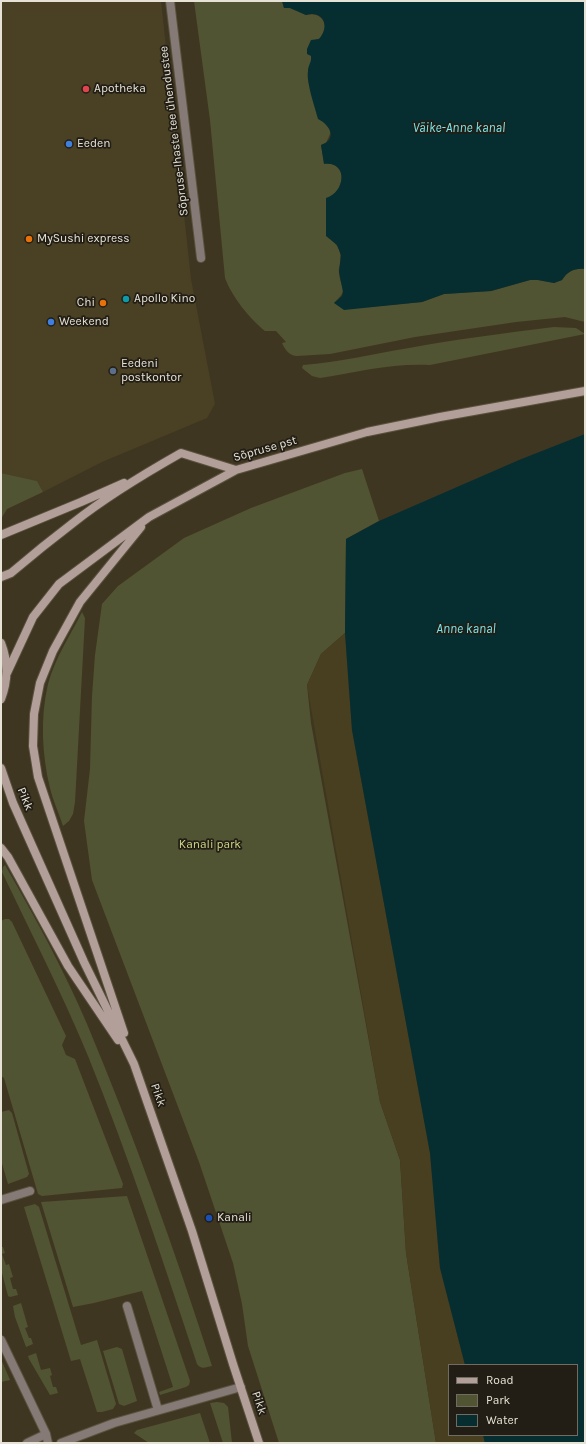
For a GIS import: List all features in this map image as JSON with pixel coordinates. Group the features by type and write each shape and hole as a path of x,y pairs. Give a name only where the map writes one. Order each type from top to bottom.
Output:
{"street":[{"name":"Sõpruse-Ihaste tee ühendustee","path":"170,1 201,258"},
{"name":"Sõpruse pst","path":"7,673 33,617 59,584 149,517 236,470 367,432 440,417 585,391"},
{"path":"1,577 11,573 73,522 148,472 181,453 236,470"},
{"path":"1,535 148,472"},
{"path":"134,1064 38,777 33,746 34,714 40,683 53,651 80,602 149,517"},
{"path":"1,643 4,651 7,673 1,699"},
{"name":"Pikk","path":"1,768 13,803 84,962 134,1064 192,1231 259,1443"},
{"path":"1,848 8,857 68,966 134,1064"},
{"path":"1,1200 30,1191"},
{"path":"127,1306 158,1410"},
{"path":"1,1340 46,1434 48,1443"},
{"path":"62,1443 114,1423 241,1387"},
{"path":"27,1443 46,1434"}],"shaded area":[{"path":"1,1 161,1 191,279 215,404 207,418 102,462 43,492 37,481 1,473"}],"green space":[{"path":"194,1 282,1 284,8 290,8 306,15 313,14 323,19 325,24 324,34 315,40 311,56 312,61 308,71 309,84 325,123 330,129 330,134 326,143 321,145 324,163 332,164 337,167 342,176 339,187 331,197 330,238 340,252 339,271 343,288 342,294 334,303 368,307 422,302 444,294 491,291 530,280 554,283 562,280 572,271 585,269 585,322 565,317 516,322 415,337 330,354 297,356 288,352 282,343 286,342 276,331 265,331 253,320 232,293 225,278 210,120"},
{"path":"554,327 576,328 585,334 430,365 402,365 320,378 312,376 302,368 303,365 343,360 445,342"},
{"name":"Kanali park","path":"362,469 379,521 346,539 345,633 321,654 307,685 311,723 380,1102 400,1160 406,1253 436,1443 279,1443 248,1346 242,1304 233,1263 199,1162 92,880 84,821 90,769 92,696 95,655 102,604 118,586 184,538 251,508 345,473"},
{"path":"1,473 37,481 43,492 7,509 1,519"},
{"path":"82,612 85,618 75,802 73,814 69,821 63,826 50,788 45,763 43,723 45,697 51,674 63,647"},
{"path":"5,865 49,944 87,1024 153,1194 212,1366 202,1368 197,1364 118,1132 68,1009 2,872"},
{"path":"9,919 12,922 66,1036 62,1045 66,1055 75,1059 123,1184 122,1188 42,1196 38,1194 4,1078 1,1076 1,921"},
{"path":"9,1110 12,1113 29,1174 27,1177 8,1184 1,1160 1,1112"},
{"path":"127,1196 190,1381 189,1385 186,1387 160,1395 159,1392 173,1387 142,1291 73,1307 41,1202"},
{"path":"35,1204 39,1207 81,1345 97,1340 116,1404 113,1409 97,1412 80,1359 71,1361 24,1207"},
{"path":"1,1247 3,1247 5,1253 2,1254 6,1265 9,1264 13,1277 10,1278 13,1289 16,1289 18,1295 8,1296 1,1269"},
{"path":"21,1303 28,1327 25,1328 33,1344 26,1347 15,1317 13,1306"},
{"path":"117,1347 122,1349 137,1401 124,1406 119,1404 103,1351"},
{"path":"36,1353 41,1370 50,1368 52,1375 50,1376 53,1387 56,1387 58,1393 50,1395 29,1359 28,1356"},
{"path":"1,1359 10,1380 1,1382"},
{"path":"210,1403 224,1403 228,1407 232,1443 223,1443"},
{"path":"200,1413 210,1443 149,1443 134,1433 137,1430"}],"sand":[{"path":"345,633 352,730 430,1153 440,1268 465,1364 448,1364 448,1436 483,1436 485,1443 436,1443 406,1253 400,1160 380,1102 307,685 321,654"}],"water":[{"name":"Väike-Anne kanal","path":"282,1 585,1 585,269 572,271 562,280 554,283 530,280 491,291 444,294 422,302 344,310 334,303 342,296 343,292 339,272 341,255 337,245 326,236 326,198 337,190 342,178 338,167 332,164 324,164 321,145 331,136 329,128 318,119 309,88 308,69 311,56 307,54 307,49 311,40 319,39 324,29 324,25 321,17 312,14 306,15 290,8 284,8"},
{"name":"Anne kanal","path":"585,434 585,1443 485,1443 483,1436 578,1436 578,1364 465,1364 440,1268 430,1153 352,730 345,633 346,539 379,521 519,460"}],"place":[{"name":"Apotheka","path":"86,89"},
{"name":"Eeden","path":"69,144"},
{"name":"MySushi express","path":"29,239"},
{"name":"Apollo Kino","path":"126,299"},
{"name":"Chi","path":"103,303"},
{"name":"Weekend","path":"51,322"},
{"name":"Eedeni postkontor","path":"113,371"},
{"name":"Kanali","path":"209,1218"}]}
